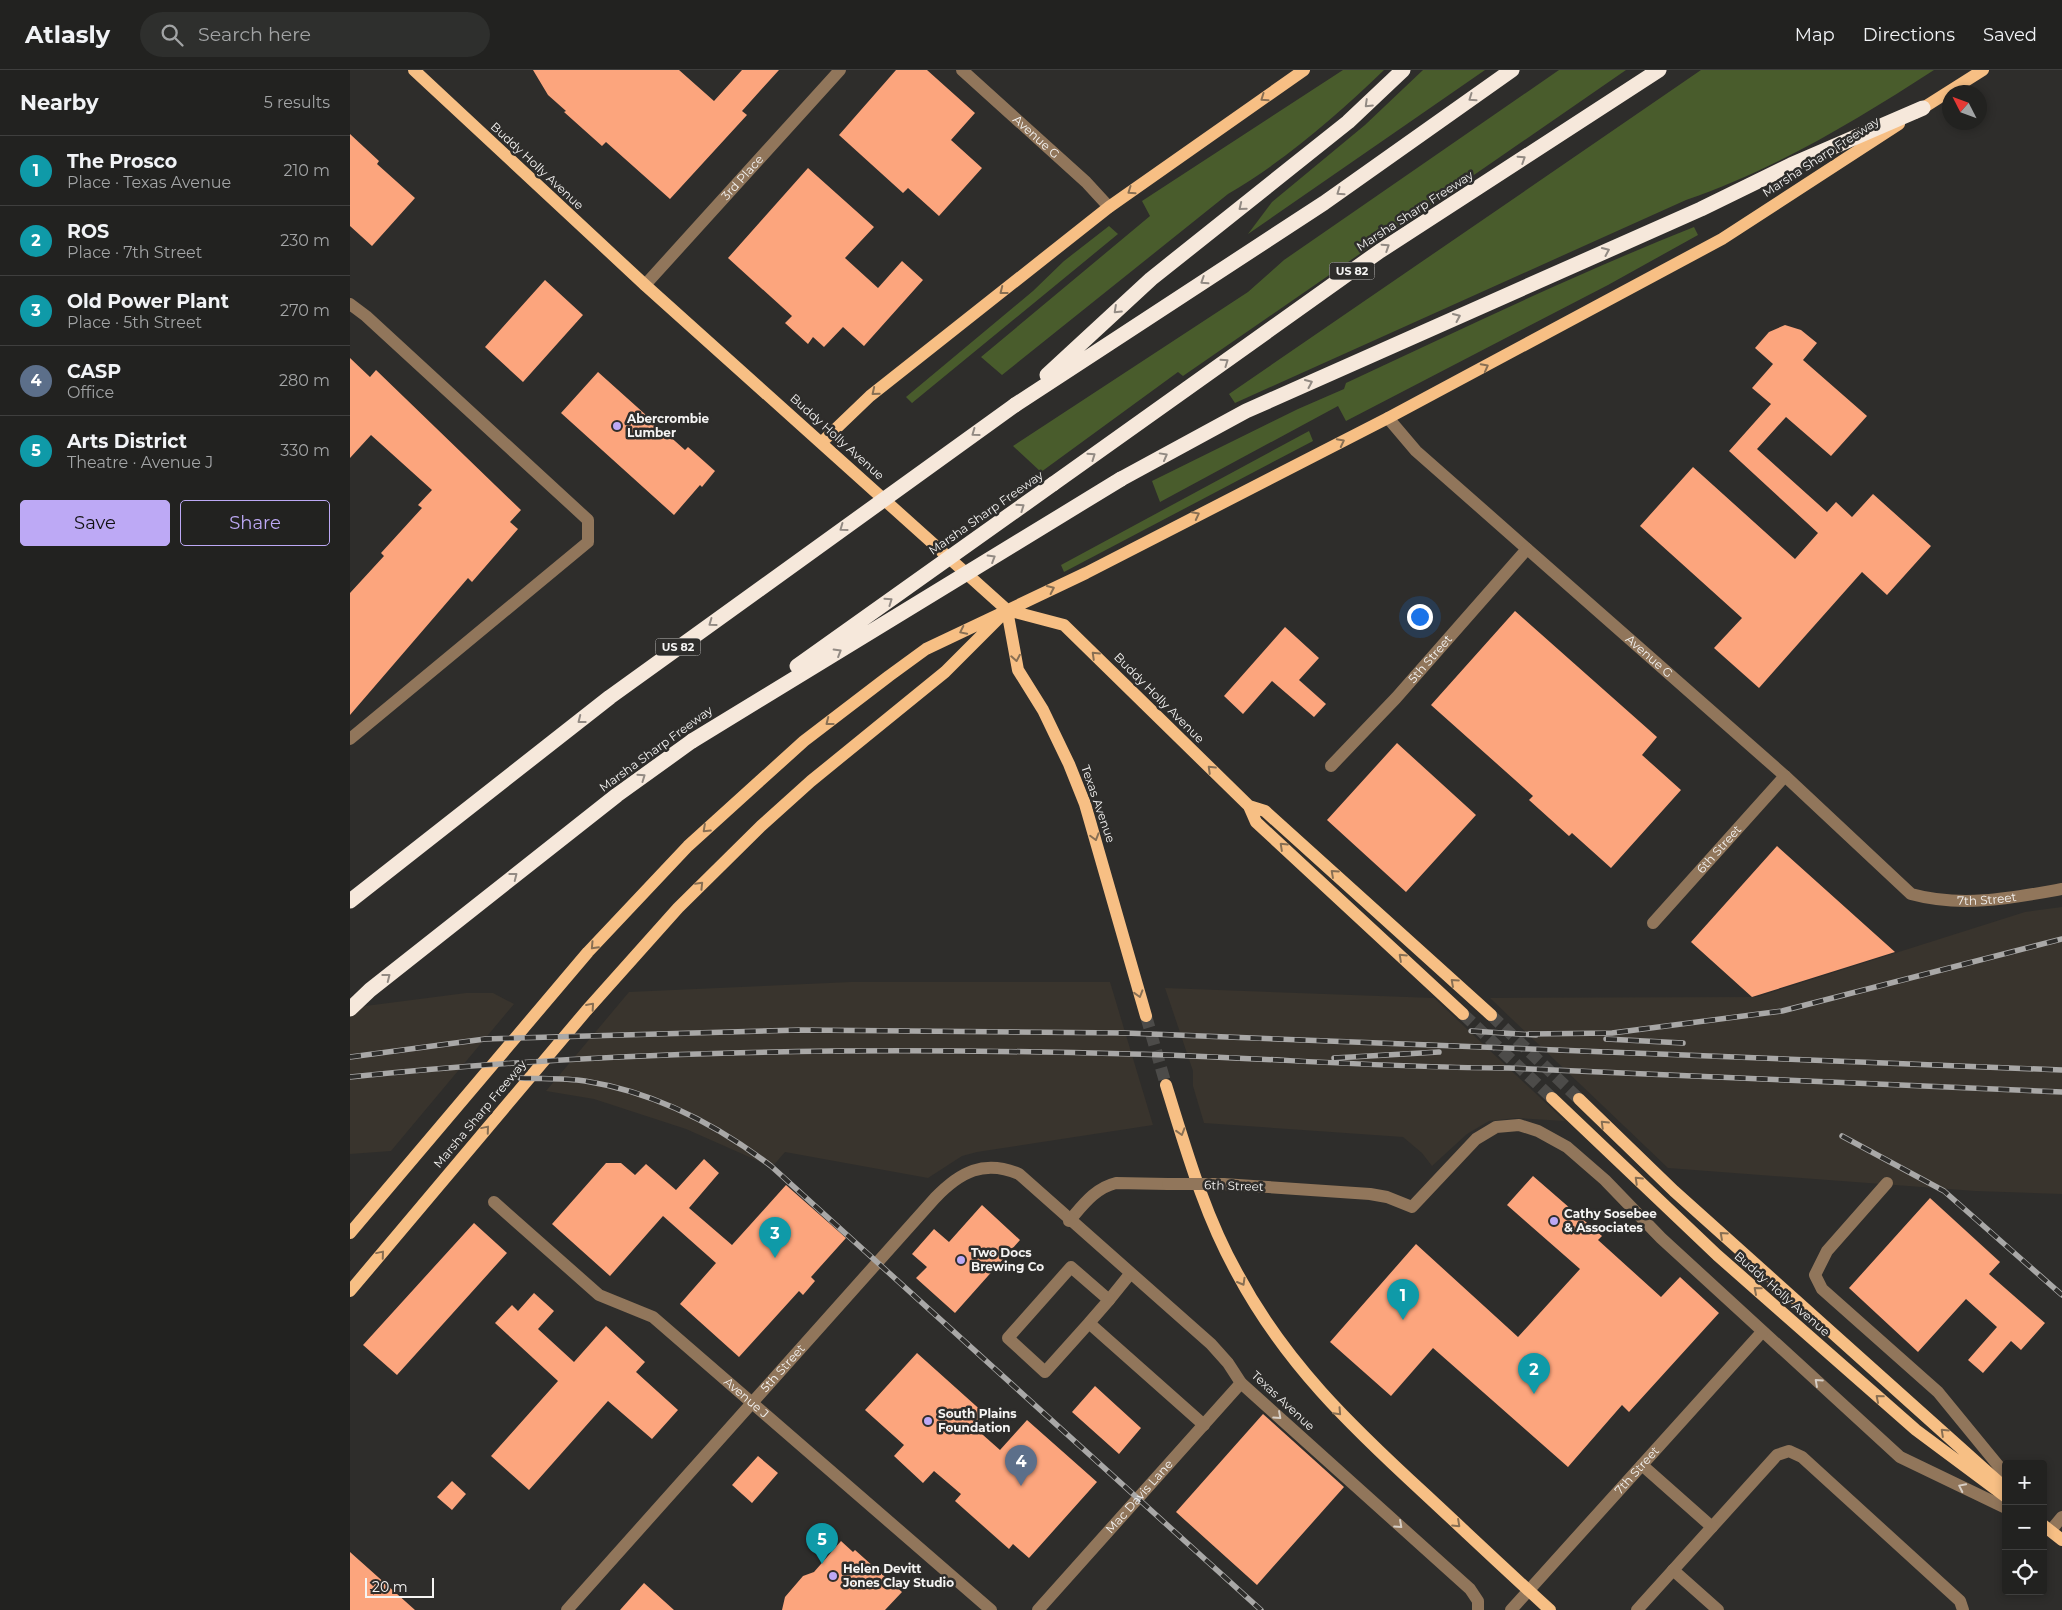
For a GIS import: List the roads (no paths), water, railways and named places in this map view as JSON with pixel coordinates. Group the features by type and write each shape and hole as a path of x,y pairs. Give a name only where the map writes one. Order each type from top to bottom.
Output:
{"highway":[{"path":"1015,405 1152,279 1348,122 1403,70"},
{"name":"US 82","path":"350,901 610,697 1015,405 1324,203 1512,70"},
{"name":"Marsha Sharp Freeway","path":"350,1009 370,990 617,795 692,741 1380,250 1660,70"},
{"path":"692,741 1121,479 1246,411 1701,209 1791,165 1923,108"}],"main road":[{"name":"Buddy Holly Avenue","path":"414,70 645,285 1007,610 1064,625 1249,806 1256,822 1463,1014"},
{"path":"822,442 870,396 1109,207 1304,70"},
{"name":"Marsha Sharp Freeway","path":"350,1233 588,952 688,846 804,741 926,649 1086,573 1388,418 1722,239 1983,70"},
{"name":"Marsha Sharp Freeway","path":"350,1291 592,1004 678,908 775,813 870,732 945,672 1007,610"},
{"name":"Texas Avenue","path":"1007,610 1018,670 1043,710 1069,764 1085,804 1146,1016"},
{"name":"Buddy Holly Avenue","path":"1249,806 1265,811 1490,1015"},
{"path":"1166,1085 1210,1218 1236,1273 1273,1332 1297,1365 1350,1425 1550,1610"},
{"name":"Buddy Holly Avenue","path":"1552,1098 1717,1255 1916,1430 2002,1494"},
{"name":"Buddy Holly Avenue","path":"1579,1099 1674,1191 1887,1380 2002,1485"},
{"path":"2047,1527 2062,1540"}],"street":[{"name":"3rd Place","path":"645,285 840,70"},
{"name":"Avenue G","path":"962,70 1086,182 1109,207"},
{"path":"350,304 374,322 588,520 588,542 350,739"},
{"name":"Avenue G","path":"1388,418 1416,451 1785,776 1911,894"},
{"name":"5th Street","path":"1331,766 1396,698 1527,549"},
{"name":"6th Street","path":"1653,923 1785,776"},
{"name":"7th Street","path":"1911,894 1934,900 1962,902 2011,898 2062,889"},
{"name":"6th Street","path":"1069,1221 1099,1189 1116,1183 1223,1184 1370,1194 1387,1197 1412,1207 1476,1139 1496,1127 1519,1125 1538,1131 1567,1147 1605,1180 1661,1238 1737,1306 1762,1332"},
{"name":"5th Street","path":"567,1610 949,1183 990,1166"},
{"name":"Texas Avenue","path":"990,1166 1019,1174 1069,1221 1211,1344 1228,1363 1241,1383 1470,1589 1478,1601 1478,1610"},
{"path":"1887,1183 1827,1251 1815,1275 1822,1289 1938,1392 2002,1470"},
{"name":"Avenue J","path":"494,1202 599,1295 653,1317 991,1610"},
{"path":"1109,1300 1072,1267 1008,1338 1045,1372 1109,1300 1130,1274"},
{"path":"1088,1323 1204,1425"},
{"path":"1762,1332 1900,1457 2002,1506"},
{"name":"7th Street","path":"1511,1610 1762,1332"},
{"name":"Mac Davis Lane","path":"1038,1610 1241,1383"},
{"path":"1637,1610 1777,1455 1789,1451 1802,1457 1953,1594 1960,1601 1963,1610"},
{"path":"1642,1465 1712,1527"},
{"path":"2047,1524 2062,1517"},
{"path":"1673,1570 1718,1610"}],"tunnel":[{"path":"1463,1014 1552,1098"},
{"path":"1491,1015 1579,1099"},
{"path":"1146,1016 1166,1085"}],"railway":[{"path":"1529,1034 1612,1033 1782,1011 2062,939"},
{"path":"350,1057 485,1039 801,1030 1125,1033 2062,1070"},
{"path":"1471,1031 1536,1035"},
{"path":"1606,1039 1683,1043"},
{"path":"350,1077 447,1068 642,1056 838,1051 936,1051 1178,1055 2062,1092"},
{"path":"1334,1058 1439,1052"},
{"path":"520,1078 585,1081 635,1093 683,1112 706,1124 771,1166 1261,1610"},
{"path":"1842,1136 1944,1191 2062,1295"}],"place":[{"name":"Abercrombie Lumber","path":"617,426"},
{"name":"Cathy Sosebee & Associates","path":"1554,1221"},
{"name":"Old Power Plant","path":"775,1258"},
{"name":"Two Docs Brewing Co","path":"961,1260"},
{"name":"The Prosco","path":"1403,1320"},
{"name":"ROS","path":"1534,1394"},
{"name":"South Plains Foundation","path":"928,1421"},
{"name":"CASP","path":"1021,1486"},
{"name":"Arts District","path":"822,1564"},
{"name":"Helen Devitt Jones Clay Studio","path":"833,1576"}]}
